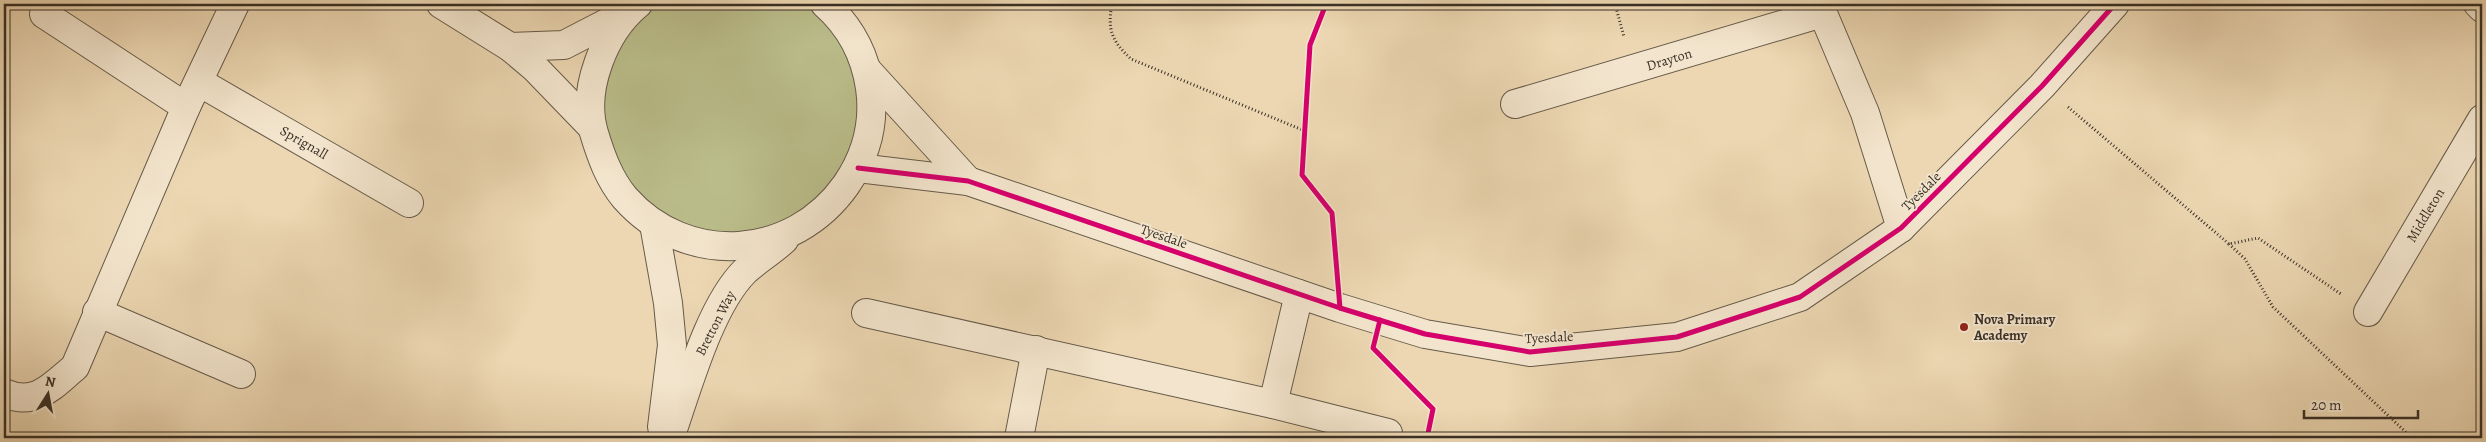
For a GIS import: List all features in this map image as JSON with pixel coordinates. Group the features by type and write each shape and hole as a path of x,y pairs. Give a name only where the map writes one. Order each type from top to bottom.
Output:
{"street":[{"path":"4,393 12,396 41,396 75,367 186,108 235,4"},
{"path":"441,4 510,46 592,126"},
{"name":"Tyesdale","path":"858,168 968,181 1299,294 1425,334 1530,352 1677,337 1800,297 1901,228 2042,86 2114,4"},
{"path":"2478,4 2482,8"},
{"path":"510,46 564,45 632,8"},
{"path":"632,8 604,47 592,86 592,126 603,164 624,197 654,224 687,240 724,246 760,244 796,232"},
{"path":"834,8 856,42 867,70"},
{"name":"Drayton","path":"1514,104 1821,8 1865,112 1901,228"},
{"path":"44,14 186,108"},
{"name":"Tyesdale","path":"867,70 968,181"},
{"name":"Bretton Way","path":"670,438 700,348 729,292 745,272 832,205 858,168 869,136 871,119 872,103 867,70"},
{"name":"Sprignall","path":"199,82 409,203"},
{"name":"Middleton","path":"2368,312 2482,119"},
{"name":"Bretton Way","path":"654,224 668,303 672,345 660,438"},
{"path":"1273,404 1299,294"},
{"path":"97,312 241,374"},
{"path":"866,313 1273,404 1388,433"},
{"path":"1019,438 1036,350"}],"path":[{"path":"1112,4 1109,20 1115,44 1131,59 1305,131"},
{"path":"2042,86 2229,244 2244,259 2272,307 2412,438"},
{"path":"1304,140 1305,122"},
{"path":"2229,244 2258,238 2368,312"}],"green space":[{"path":"638,4 825,4 872,103 832,205 723,246 624,197 592,86"}],"cycle path":[{"path":"1326,4 1310,45 1302,175 1332,213 1340,308"},
{"path":"858,168 968,181 1340,308 1425,334 1530,352 1677,337 1800,297 1901,228 2042,86 2115,4"},
{"path":"1380,320 1373,348 1433,409 1427,438"}],"place":[{"name":"Nova Primary Academy","path":"1964,327"}]}
